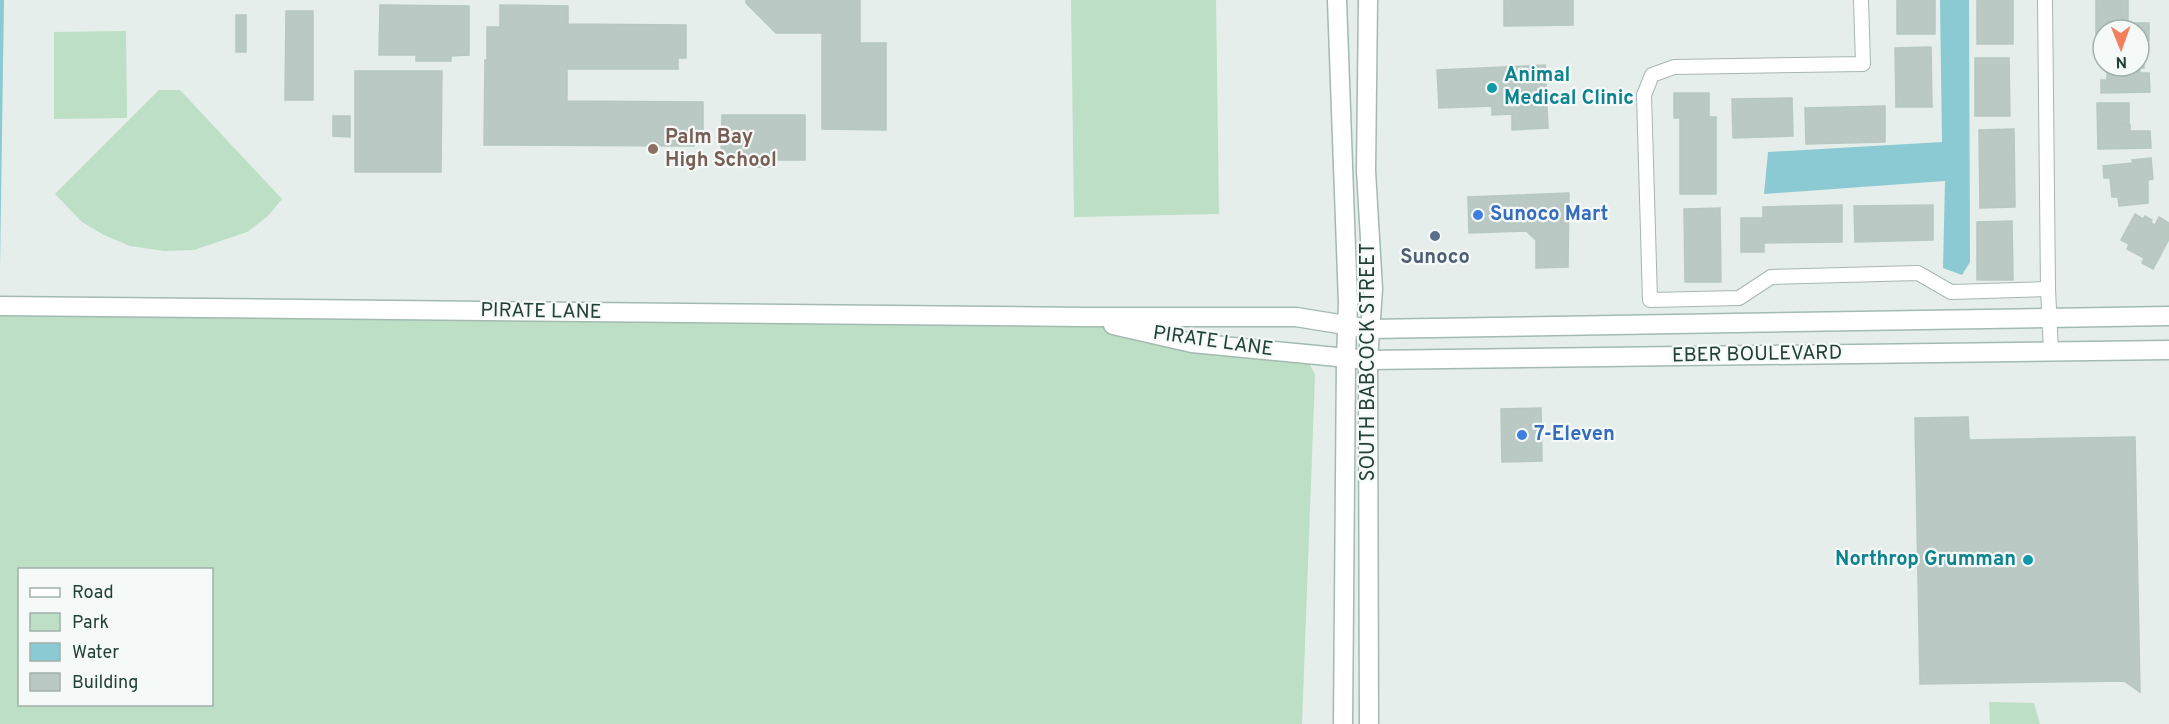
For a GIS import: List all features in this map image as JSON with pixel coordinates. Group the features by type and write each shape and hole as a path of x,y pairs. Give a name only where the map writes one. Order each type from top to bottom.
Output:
{"street":[{"name":"SOUTH BABCOCK STREET","path":"1337,0 1347,324 1343,724"},
{"name":"SOUTH BABCOCK STREET","path":"1368,0 1366,171 1373,289 1368,360 1369,724"},
{"path":"1861,0 1863,64 1674,67 1652,75 1644,95 1650,300 1739,298 1771,277 1918,273 1951,292 2048,289"},
{"path":"2045,0 2048,289 2051,351"},
{"name":"PIRATE LANE","path":"0,306 1082,317 1296,317 1347,324"},
{"name":"EBER BOULEVARD","path":"1347,324 1370,328 2169,316"},
{"name":"PIRATE LANE","path":"1082,317 1191,343 1346,357"},
{"name":"EBER BOULEVARD","path":"1346,357 1368,360 2169,350"}],"green space":[{"path":"1071,0 1216,0 1219,214 1074,217"},
{"path":"126,31 127,118 54,119 54,32"},
{"path":"159,90 180,90 282,199 268,216 247,232 194,250 164,251 130,246 82,222 55,194"},
{"path":"0,307 1082,317 1305,354 1315,375 1302,724 0,724"},
{"path":"1989,702 2034,703 2040,724 1990,724"}],"water":[{"path":"0,0 4,0 0,269"},
{"path":"1940,0 1969,0 1970,262 1962,275 1943,268 1945,181 1764,194 1768,152 1942,142"}],"building":[{"path":"746,0 860,0 860,43 886,43 886,130 822,129 822,33 776,33 746,3"},
{"path":"1504,0 1573,0 1573,25 1504,26"},
{"path":"1897,0 1935,0 1935,34 1897,34"},
{"path":"1977,0 2013,0 2013,44 1977,44"},
{"path":"2096,0 2128,0 2128,16 2121,17 2128,18 2096,18"},
{"path":"380,5 469,6 469,55 451,56 451,61 416,61 416,55 379,55"},
{"path":"500,5 568,6 568,24 686,25 686,58 678,58 678,69 568,69 567,61 567,101 703,102 703,135 695,135 694,146 484,145 487,27 500,27"},
{"path":"286,11 313,11 313,100 285,100"},
{"path":"236,15 246,15 246,52 236,52"},
{"path":"1931,47 1932,107 1896,107 1895,48"},
{"path":"1975,58 2009,58 2010,116 1975,116"},
{"name":"Animal Medical Clinic","path":"1545,65 1548,128 1512,130 1512,114 1492,115 1492,106 1439,108 1437,70"},
{"path":"355,71 442,71 441,172 355,172"},
{"path":"2107,78 2149,78 2150,92 2101,93 2101,80 2107,80"},
{"path":"1674,93 1709,93 1709,117 1716,117 1716,194 1680,194 1680,118 1674,118"},
{"path":"1792,98 1793,136 1733,138 1732,99"},
{"path":"2097,103 2129,103 2129,124 2123,125 2130,125 2130,131 2150,131 2151,148 2098,149"},
{"path":"1885,106 1885,142 1806,144 1805,108"},
{"path":"722,115 805,115 805,160 770,160 770,167 754,167 754,160 721,160"},
{"path":"333,116 350,116 350,137 333,136"},
{"path":"2014,129 2015,207 1980,208 1979,130"},
{"path":"2151,158 2153,179 2148,180 2148,203 2119,206 2118,197 2112,197 2110,178 2104,178 2103,166 2133,163 2132,160"},
{"path":"1569,193 1568,267 1536,268 1536,240 1526,231 1469,233 1468,197"},
{"path":"1842,205 1842,242 1764,243 1764,252 1741,252 1741,218 1763,218 1763,207"},
{"path":"1933,205 1933,240 1855,242 1854,206"},
{"path":"1720,208 1721,282 1685,282 1684,209"},
{"path":"2135,214 2143,219 2145,216 2155,225 2159,217 2169,223 2169,239 2153,269 2142,263 2144,258 2127,249 2129,244 2121,240"},
{"path":"2012,221 2013,280 1977,280 1977,222"},
{"name":"7-Eleven","path":"1541,408 1542,461 1502,462 1501,409"},
{"name":"Northrop Grumman","path":"1968,417 1969,440 2135,437 2140,692 2124,681 1920,684 1915,418"}],"place":[{"name":"Animal Medical Clinic","path":"1492,88"},
{"name":"Palm Bay High School","path":"653,149"},
{"name":"Sunoco Mart","path":"1478,215"},
{"name":"Sunoco","path":"1435,236"},
{"name":"7-Eleven","path":"1522,435"},
{"name":"Northrop Grumman","path":"2028,560"}]}
